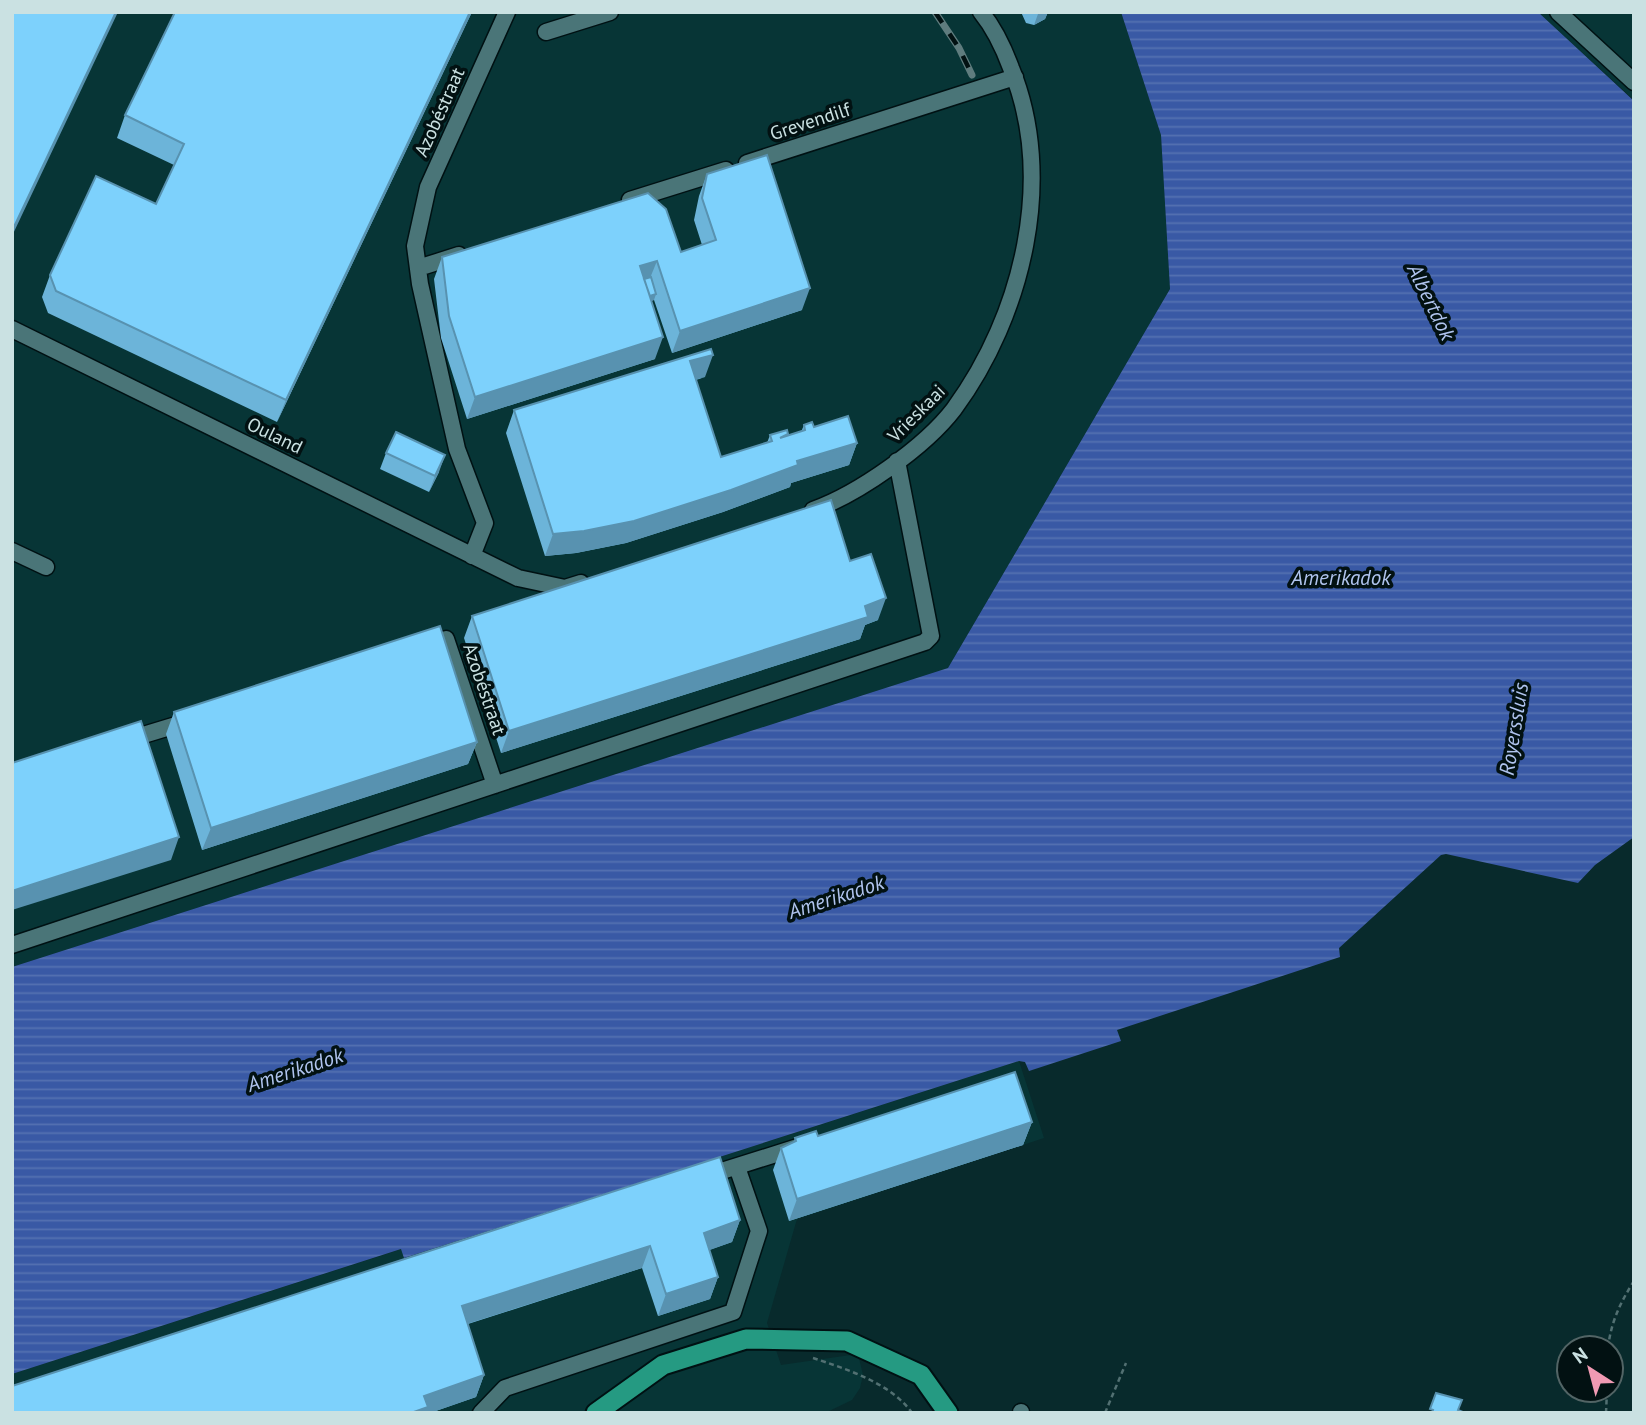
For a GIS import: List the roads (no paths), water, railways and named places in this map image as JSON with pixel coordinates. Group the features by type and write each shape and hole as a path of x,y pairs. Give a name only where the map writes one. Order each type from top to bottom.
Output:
{"main road":[{"path":"596,1413 663,1366 746,1339 847,1341 921,1375 948,1413"}],"street":[{"name":"Azobéstraat","path":"472,556 485,523 457,449 415,246 428,187 507,12"},
{"path":"546,32 610,12"},
{"name":"Vrieskaai","path":"795,516 830,504 881,474 917,445 953,411 981,367 1003,324 1015,284 1033,187 1031,138 1022,93 1004,50 981,12"},
{"path":"1558,12 1634,82"},
{"name":"Grevendilf","path":"617,205 1015,77"},
{"path":"418,268 471,251"},
{"name":"Ouland","path":"12,329 518,578 565,588 591,580"},
{"path":"12,945 925,642 930,636 897,461"},
{"path":"12,551 46,567"},
{"name":"Azobéstraat","path":"406,652 446,639 495,785"},
{"path":"117,743 196,718"},
{"path":"697,1179 816,1142"},
{"path":"481,1413 505,1388 733,1312 759,1231 737,1167"}],"water":[{"name":"Amerikadok","path":"1121,12 1538,12 1634,101 1634,837 1595,865 1578,883 1441,855 1339,948 1340,957 1117,1030 1121,1041 1029,1071 1025,1062 1019,1061 404,1258 401,1249 12,1374 12,967 948,668 1170,289 1161,135"}],"railway":[{"path":"935,12 959,48 972,75"}],"water label":[{"name":"Albertdok","path":"1431,302"},
{"name":"Royerssluis","path":"1514,729"}]}
